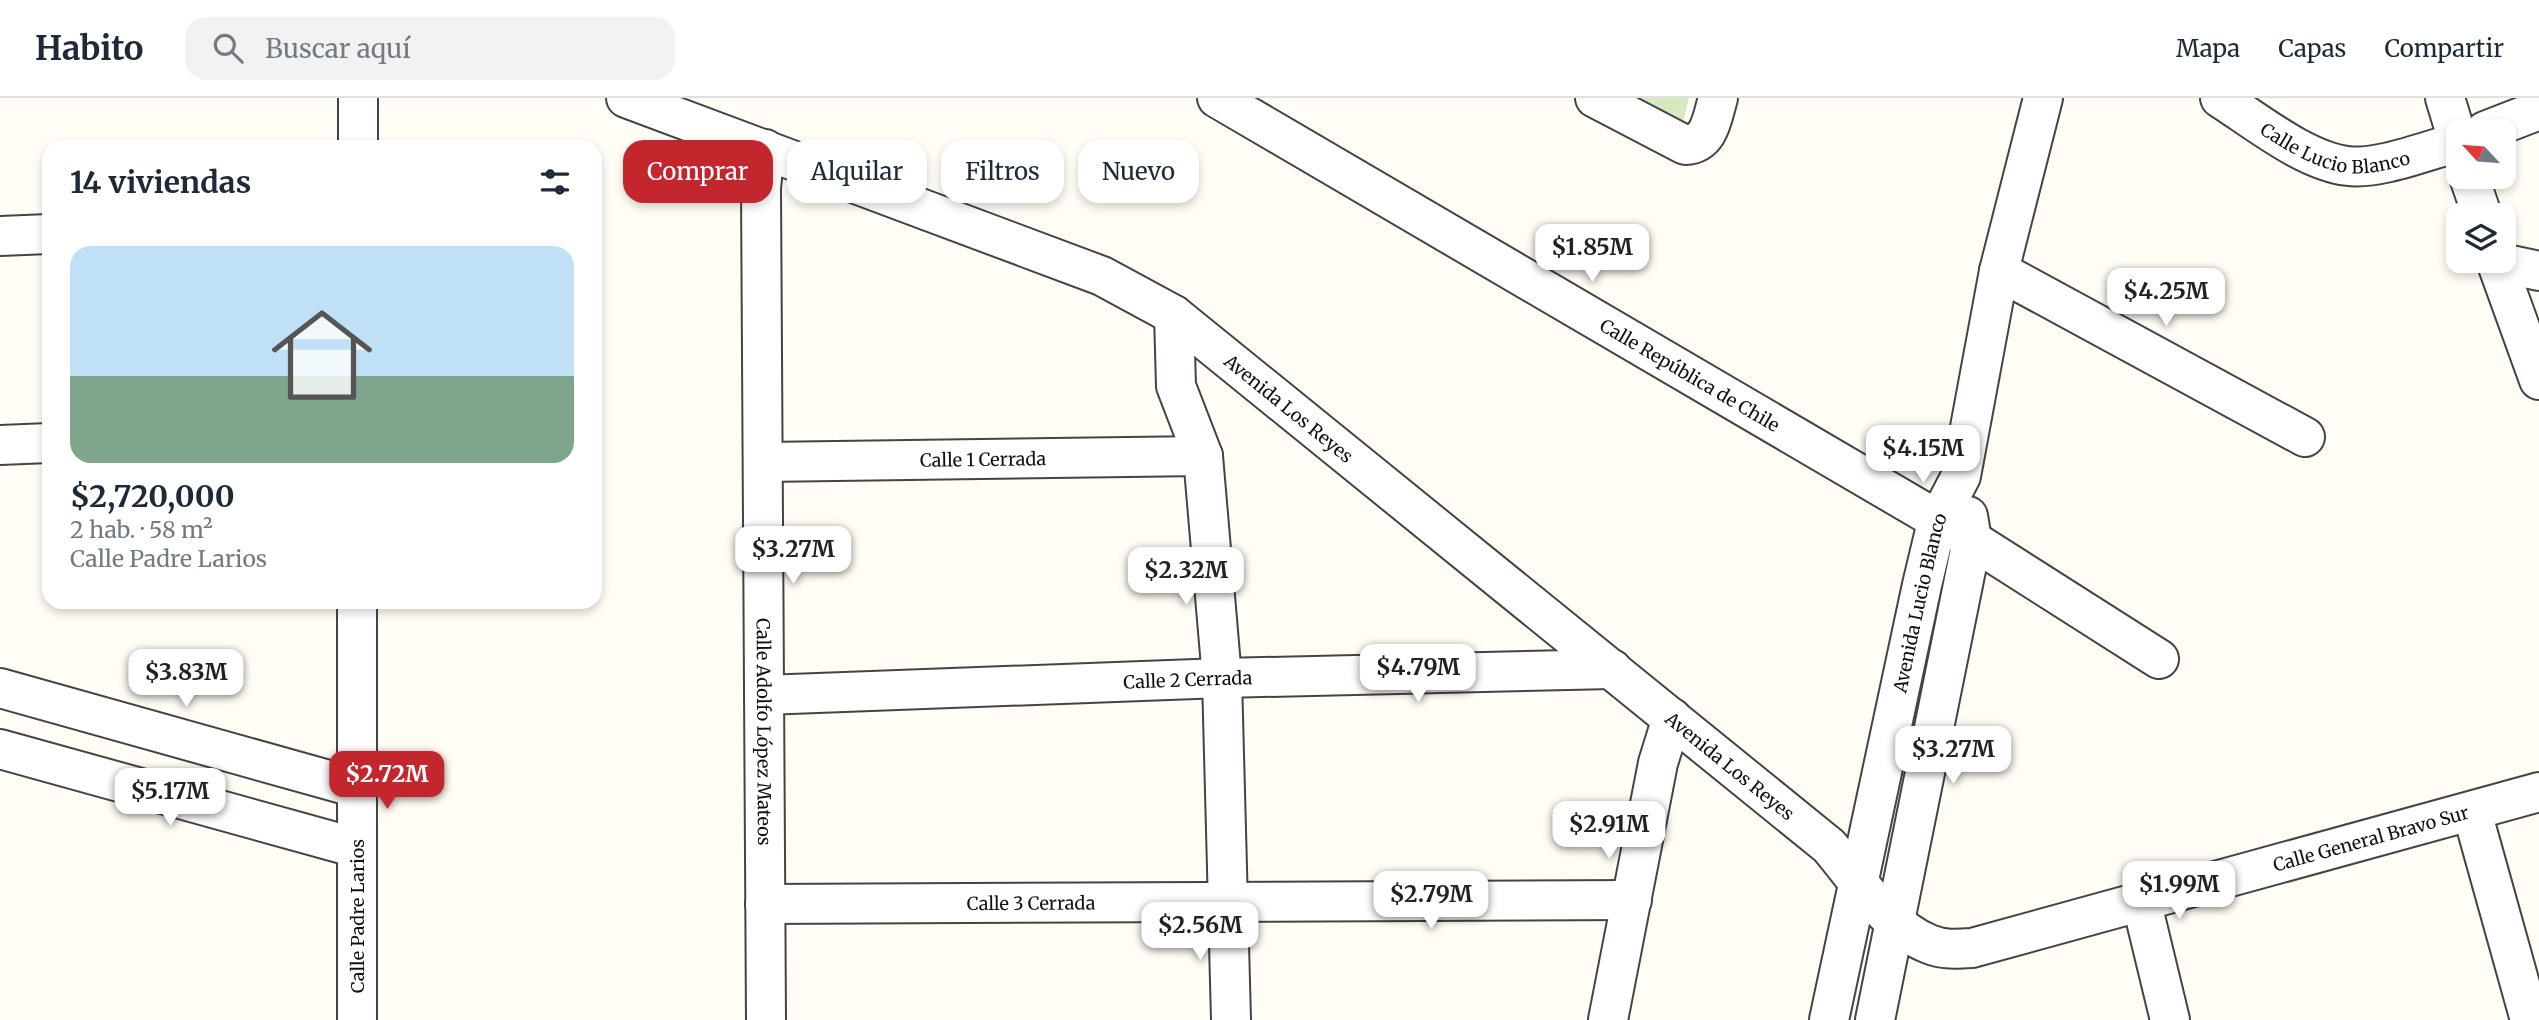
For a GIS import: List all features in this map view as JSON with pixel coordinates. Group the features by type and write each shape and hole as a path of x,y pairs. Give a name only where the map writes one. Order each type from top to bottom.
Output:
{"street":[{"path":"358,98 358,140"},
{"name":"Avenida Los Reyes","path":"626,98 740,140"},
{"name":"Calle República de Chile","path":"1217,98 1937,522 1972,540 2159,659"},
{"path":"1595,98 1685,145 1696,145 1704,139 1718,98"},
{"name":"Avenida Lucio Blanco","path":"1829,1020 1857,880 1937,522 1961,476 1999,271 2043,98"},
{"name":"Calle Lucio Blanco","path":"2220,98 2310,154 2350,167 2372,165 2446,146"},
{"path":"2445,98 2452,119"},
{"path":"2516,119 2539,110"},
{"name":"Avenida Los Reyes","path":"773,152 1102,276 1174,315 1829,846 1857,880"},
{"name":"Calle Adolfo López Mateos","path":"761,203 766,1020"},
{"path":"0,236 42,234"},
{"path":"2516,266 2539,271"},
{"path":"1999,271 2305,437"},
{"path":"2501,273 2539,380"},
{"path":"1174,315 1176,386 1203,456 1222,678 1230,902 1231,1020"},
{"path":"0,444 42,443"},
{"name":"Calle 1 Cerrada","path":"763,462 1203,456"},
{"name":"Avenida Lucio Blanco","path":"1875,1020 1972,540 1961,476"},
{"name":"Calle Padre Larios","path":"357,609 357,1020"},
{"name":"Calle 2 Cerrada","path":"764,695 1222,678 1612,669"},
{"path":"0,688 357,788"},
{"path":"1608,1020 1658,763 1672,718"},
{"path":"0,750 357,848"},
{"name":"Calle General Bravo Sur","path":"1857,880 1896,922 1930,945 1950,949 1972,948 2539,792"},
{"path":"2472,812 2530,1020"},
{"name":"Calle 3 Cerrada","path":"765,904 1632,900"},
{"path":"2141,900 2170,1020"}],"green space":[{"path":"1627,98 1689,98 1681,130"}]}
